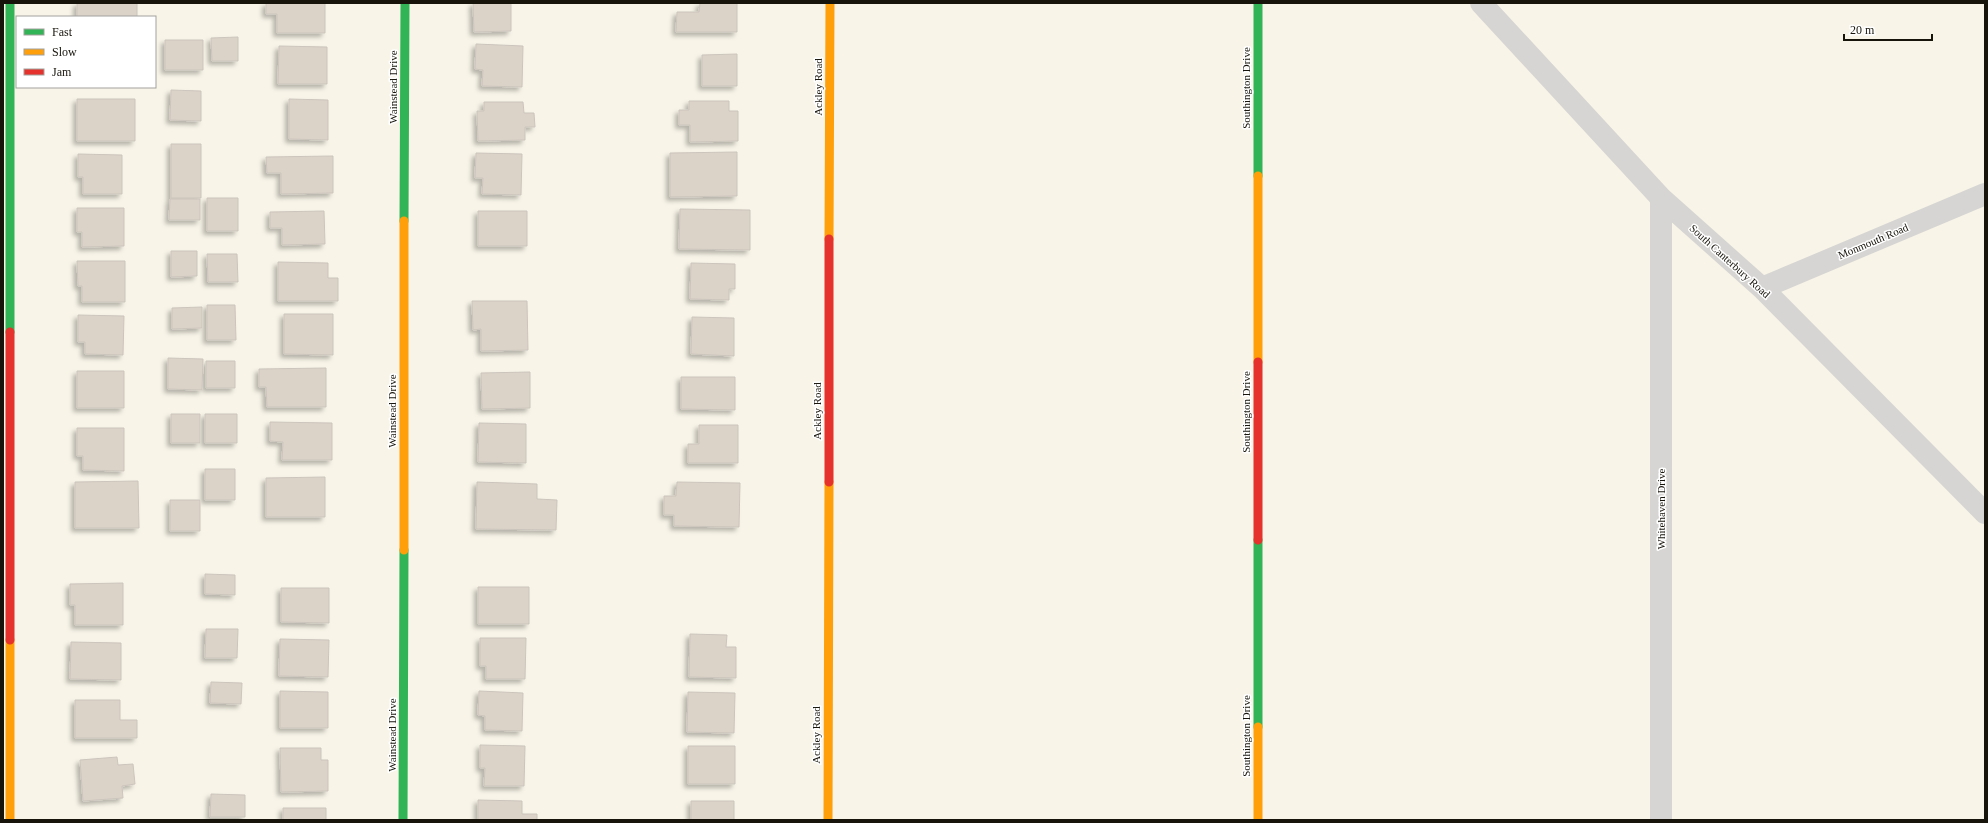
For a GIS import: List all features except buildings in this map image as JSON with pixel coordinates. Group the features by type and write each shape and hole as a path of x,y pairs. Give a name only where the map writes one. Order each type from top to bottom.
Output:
{"street":[{"path":"10,3 10,820"},
{"name":"Wainstead Drive","path":"403,820 405,3"},
{"name":"Ackley Road","path":"828,820 830,3"},
{"name":"Southington Drive","path":"1258,3 1258,820"},
{"name":"South Canterbury Road","path":"1481,3 1661,198 1762,288 1985,514"},
{"name":"Monmouth Road","path":"1762,288 1985,194"},
{"name":"Whitehaven Drive","path":"1661,198 1661,820"}],"traffic: fast":[{"path":"10,3 10,332"},
{"path":"404,221 405,3"},
{"path":"1258,3 1258,176"},
{"path":"1258,540 1258,727"},
{"path":"403,820 404,550"}],"traffic: slow":[{"path":"829,239 830,3"},
{"path":"1258,176 1258,362"},
{"path":"404,221 404,550"},
{"path":"828,820 829,482"},
{"path":"10,640 10,820"},
{"path":"1258,727 1258,820"}],"traffic: jam":[{"path":"829,239 829,482"},
{"path":"10,332 10,640"},
{"path":"1258,362 1258,540"}]}
